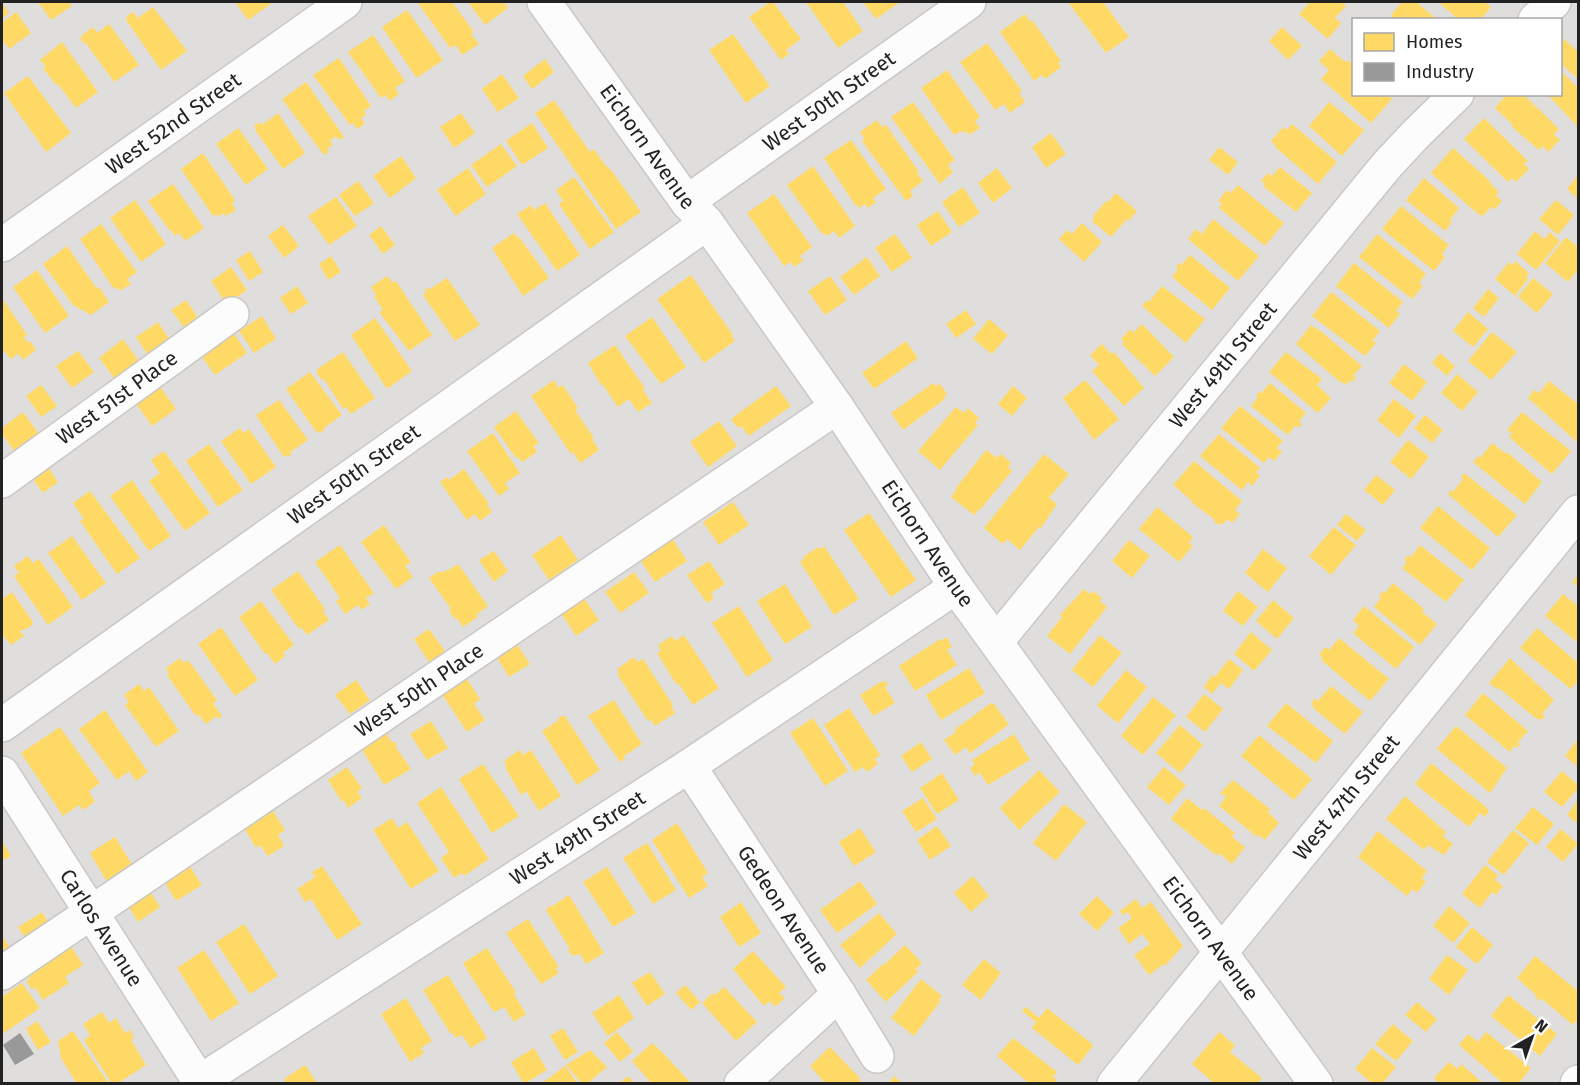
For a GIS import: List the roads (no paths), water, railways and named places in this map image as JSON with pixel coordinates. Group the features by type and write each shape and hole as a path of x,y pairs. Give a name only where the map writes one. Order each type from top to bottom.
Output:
{"street":[{"name":"West 52nd Street","path":"2,245 345,2"},
{"name":"Eichorn Avenue","path":"544,2 837,407 956,587 1317,1083"},
{"name":"West 50th Street","path":"2,725 697,212 969,2"},
{"path":"1537,18 1554,2"},
{"name":"West 49th Street","path":"996,642 1387,165 1455,96"},
{"name":"West 51st Place","path":"2,481 232,314"},
{"name":"West 50th Place","path":"2,973 837,407"},
{"name":"West 47th Street","path":"1114,1083 1222,953 1578,512"},
{"name":"West 49th Street","path":"199,1083 689,766 956,587"},
{"name":"Gedeon Avenue","path":"689,766 877,1056"},
{"name":"Carlos Avenue","path":"2,773 199,1083"},
{"path":"741,1083 838,994"}]}
